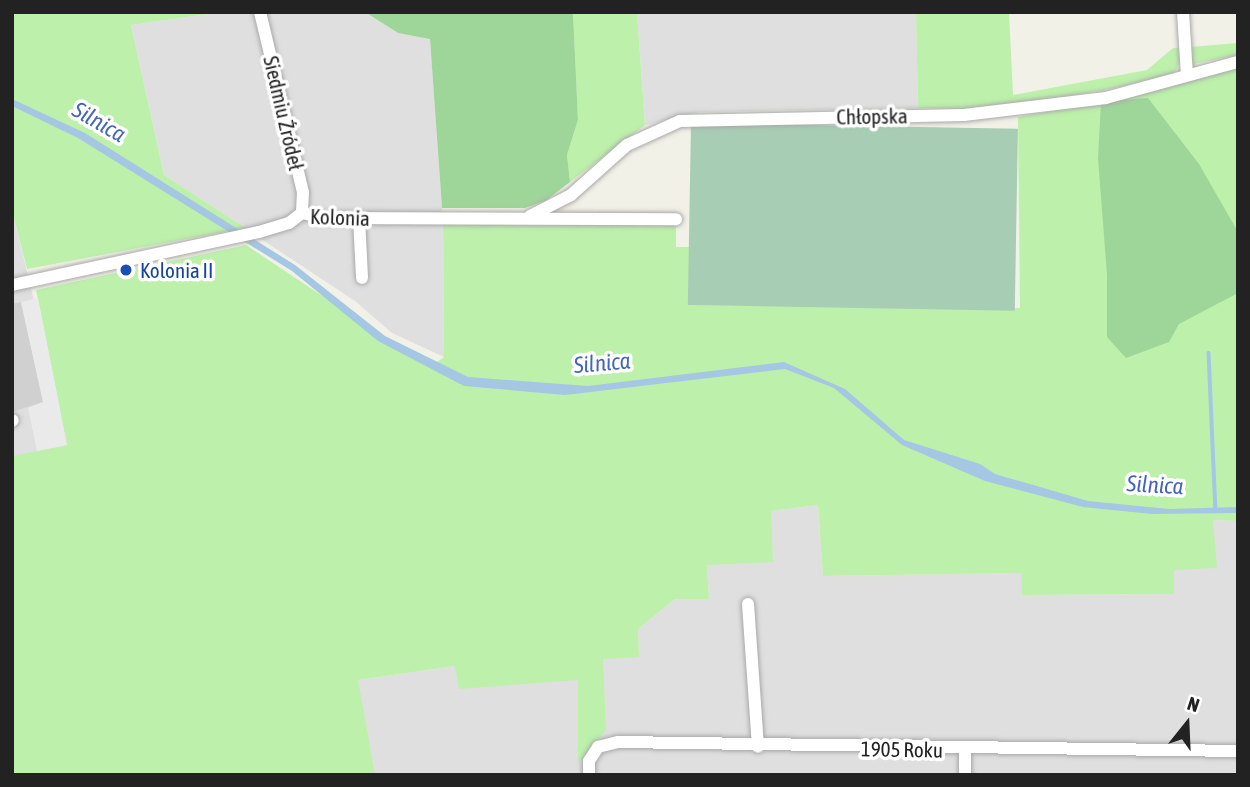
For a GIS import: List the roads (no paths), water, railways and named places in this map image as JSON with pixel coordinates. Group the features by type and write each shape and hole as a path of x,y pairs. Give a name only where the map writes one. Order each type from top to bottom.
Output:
{"street":[{"name":"Siedmiu Źródeł","path":"260,12 303,192 302,213"},
{"path":"1183,12 1187,75"},
{"name":"Chłopska","path":"530,216 557,205 627,145 680,121 964,115 1107,98 1238,62"},
{"name":"Kolonia","path":"12,285 259,232 289,223 302,213 359,218 530,216 676,219"},
{"path":"359,218 362,278"},
{"path":"748,604 758,747"},
{"name":"1905 Roku","path":"585,768 593,753 605,743 965,750 1238,751"},
{"path":"965,750 965,775"}],"water":[{"path":"12,99 85,133 295,265 385,336 468,377 588,386 784,362 845,389 904,440 980,464 995,474 1088,501 1169,509 1238,507 1238,513 1152,514 1083,507 985,481 902,445 834,388 785,369 565,395 464,386 378,341 292,271 78,138 12,106"}],"waterway":[{"path":"1209,353 1216,511"}],"place":[{"name":"Kolonia II","path":"126,270"}],"water label":[{"name":"Silnica","path":"99,122"},
{"name":"Silnica","path":"602,363"},
{"name":"Silnica","path":"1155,485"}]}
